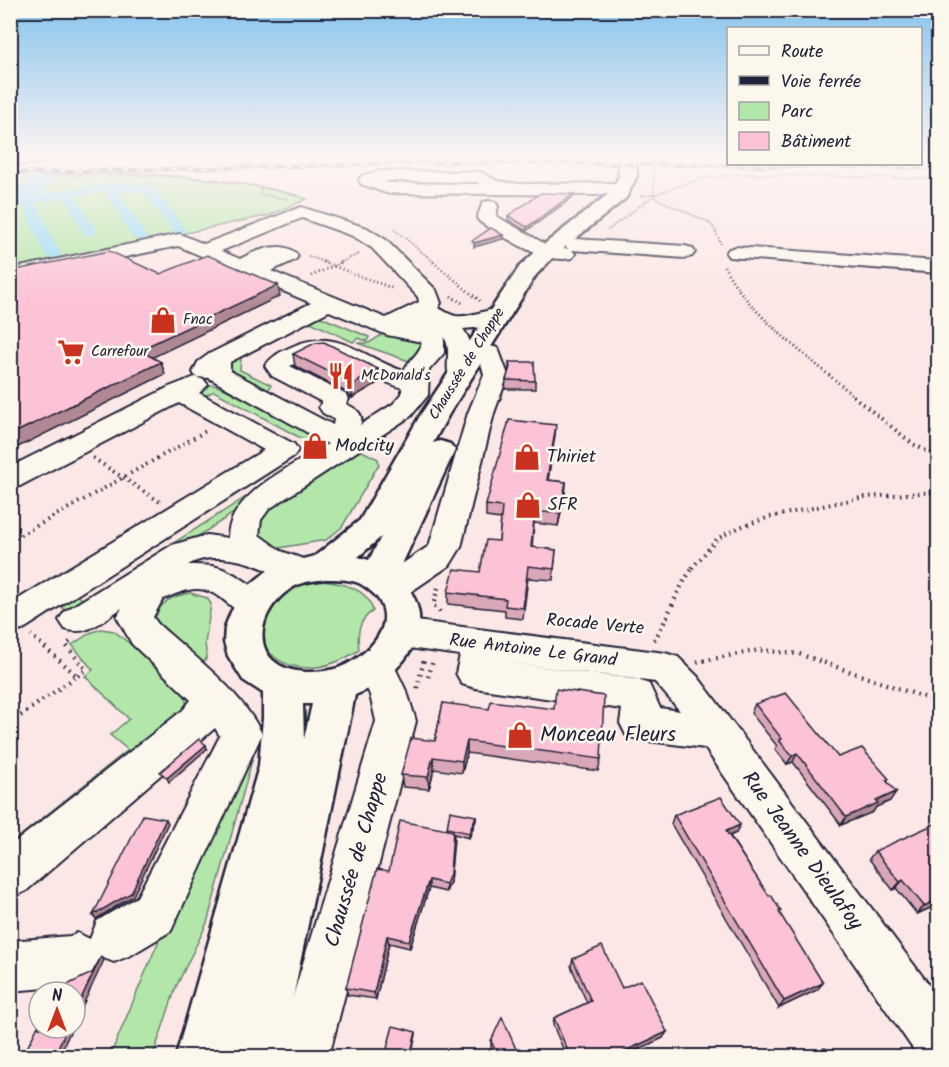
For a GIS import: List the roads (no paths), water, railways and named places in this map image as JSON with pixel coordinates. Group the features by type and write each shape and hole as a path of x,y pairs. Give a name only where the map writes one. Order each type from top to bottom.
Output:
{"main road":[{"name":"Chaussée de Chappe","path":"384,583 413,503 490,353 563,249 604,208"},
{"name":"Chaussée de Chappe","path":"313,569 372,527 435,414 498,315 528,272 563,249"},
{"name":"Chaussée de Chappe","path":"254,1056 371,661 402,610 384,583 357,569 313,569 284,576 253,603 243,624 242,639 251,663 265,676 282,684 310,688 371,661"},
{"path":"204,1056 281,766 285,718 282,684"}],"street":[{"path":"489,208 486,218 538,248 685,252"},
{"path":"204,251 301,212 360,232 379,244 428,295 429,304 436,317 450,322 478,321 498,315"},
{"path":"10,275 180,240 326,304 391,324 437,327 456,333 462,342 460,375"},
{"path":"10,268 100,249"},
{"path":"727,254 939,267"},
{"path":"189,387 207,367 218,359 326,304"},
{"path":"391,324 429,304"},
{"path":"258,554 243,537 246,519 258,502 343,440 402,410 415,395 417,368 432,353 434,339 425,334 401,333 391,324"},
{"path":"343,440 348,422 347,415 332,407 336,399 281,371 277,366 280,361 316,345 332,346 344,350 369,367 415,384"},
{"path":"384,583 439,557 445,547 482,412 496,375 490,353"},
{"path":"218,359 218,374 343,440"},
{"path":"10,479 189,387 218,382 246,389"},
{"path":"18,616 284,450 228,419 189,387"},
{"path":"77,620 183,553 207,546 258,554 278,564 313,569"},
{"path":"135,617 151,590 188,577 213,578 253,603"},
{"path":"18,616 53,622 135,617"},
{"path":"10,966 70,961 154,914 242,734 214,698 145,633 135,617"},
{"path":"480,644 475,673 635,695 641,708 640,723 716,732"},
{"name":"Rue Antoine Le Grand","path":"371,661 480,644 658,657"},
{"name":"Rue Jeanne Dieulafoy","path":"658,657 685,688 938,1038"},
{"name":"Chaussée de Chappe","path":"302,1056 396,720 389,695 371,661"},
{"path":"10,875 197,722 214,698"}],"waterway":[{"path":"31,208 53,255"},
{"path":"76,208 90,232"},
{"path":"122,208 140,238"},
{"path":"162,208 179,230"}],"place":[{"name":"Fnac","path":"163,320"},
{"name":"Carrefour","path":"71,352"},
{"name":"McDonald's","path":"341,376"},
{"name":"Modcity","path":"315,446"},
{"name":"Thiriet","path":"527,457"},
{"name":"SFR","path":"528,505"},
{"name":"Monceau Fleurs","path":"520,735"}]}
